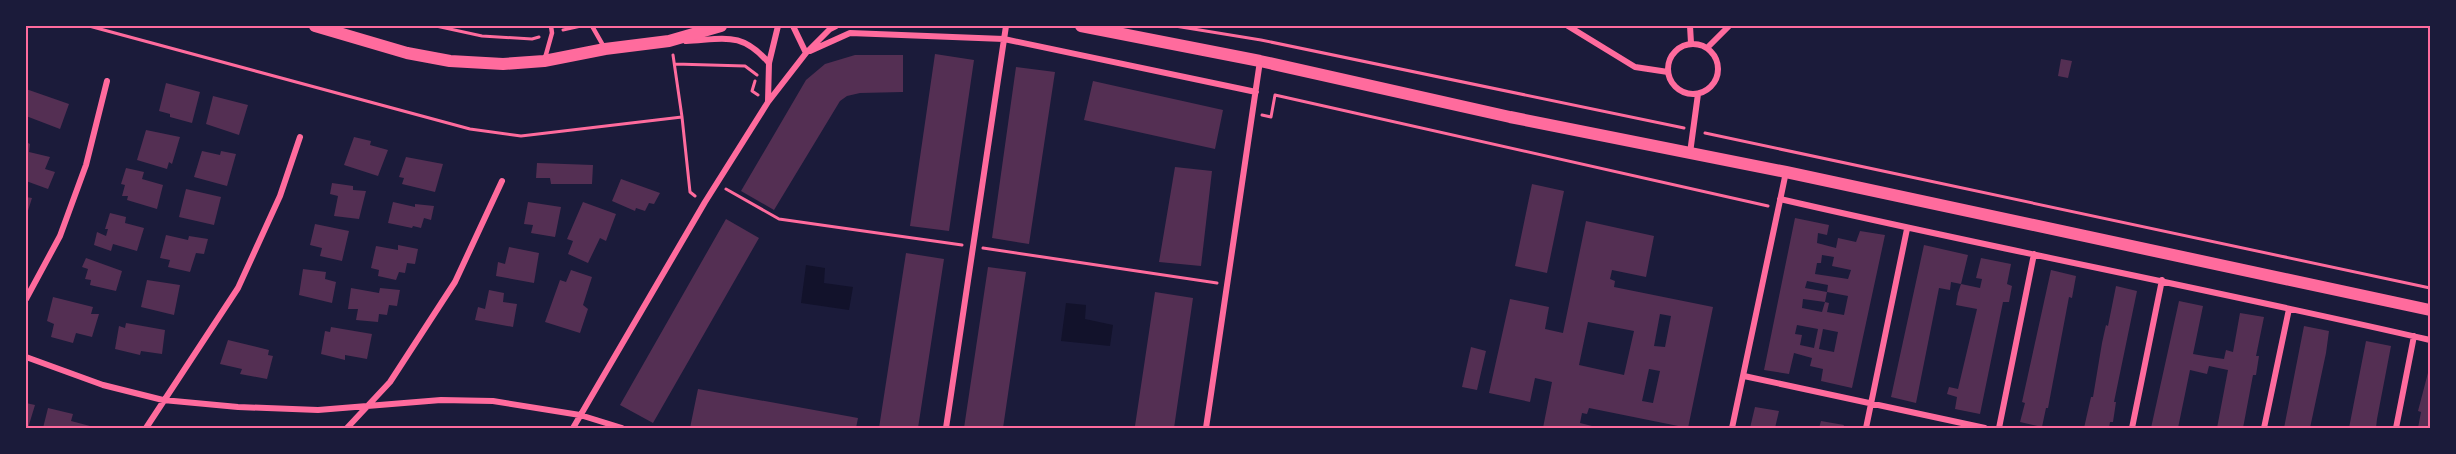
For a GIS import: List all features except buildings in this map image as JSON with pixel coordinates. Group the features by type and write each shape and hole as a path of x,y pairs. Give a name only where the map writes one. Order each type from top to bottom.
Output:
{"main road":[{"path":"315,26 406,53 450,61 503,64 544,61 605,49 669,42 721,26"},
{"path":"1081,26 1260,61 1510,117 1786,172 2430,310"}],"street":[{"path":"768,102 769,63 777,26"},
{"path":"793,26 806,53"},
{"path":"573,429 705,202 768,102 806,53 836,26"},
{"path":"946,429 1006,26"},
{"path":"1568,26 1635,67 1668,72"},
{"path":"1690,26 1690,43"},
{"path":"1708,47 1729,26"},
{"path":"806,53 850,33 1004,39 1256,92"},
{"path":"669,42 741,40 756,48 769,63"},
{"path":"1690,43 1708,47 1716,56 1719,68 1717,80 1709,89 1698,94 1684,93 1673,85 1668,72 1668,62 1673,53 1681,46 1690,43"},
{"path":"1206,429 1260,61"},
{"path":"26,299 60,236 86,165 107,81"},
{"path":"1690,154 1698,94"},
{"path":"146,429 238,288 280,196 300,137"},
{"path":"1732,429 1786,172"},
{"path":"347,429 390,382 455,282 502,181"},
{"path":"1780,200 1907,229 2162,280 2430,340"},
{"path":"1866,429 1907,229"},
{"path":"1999,429 2034,254"},
{"path":"2132,429 2162,280"},
{"path":"2264,429 2289,309"},
{"path":"2396,429 2414,336"},
{"path":"26,357 103,385 163,400 238,408 318,410 441,400 493,401 580,415 622,429"},
{"path":"1744,376 1985,429"}],"lane":[{"path":"544,61 552,33 551,26"},
{"path":"592,26 605,49"}],"path":[{"path":"89,26 470,129 521,135 682,117"},
{"path":"436,26 482,36 532,39 581,26"},
{"path":"1175,26 1261,40 1693,130 2430,288"},
{"path":"669,42 675,64 690,192 705,202"},
{"path":"675,64 745,66 757,75 752,91 768,102"},
{"path":"1253,114 1271,117 1275,95 1778,208"},
{"path":"717,184 779,219 947,243"},
{"path":"991,249 1226,284"}],"shaded area":[{"path":"806,265 825,268 824,283 853,287 849,310 801,303"},
{"path":"1066,303 1086,305 1085,319 1113,325 1110,346 1061,341"}]}
